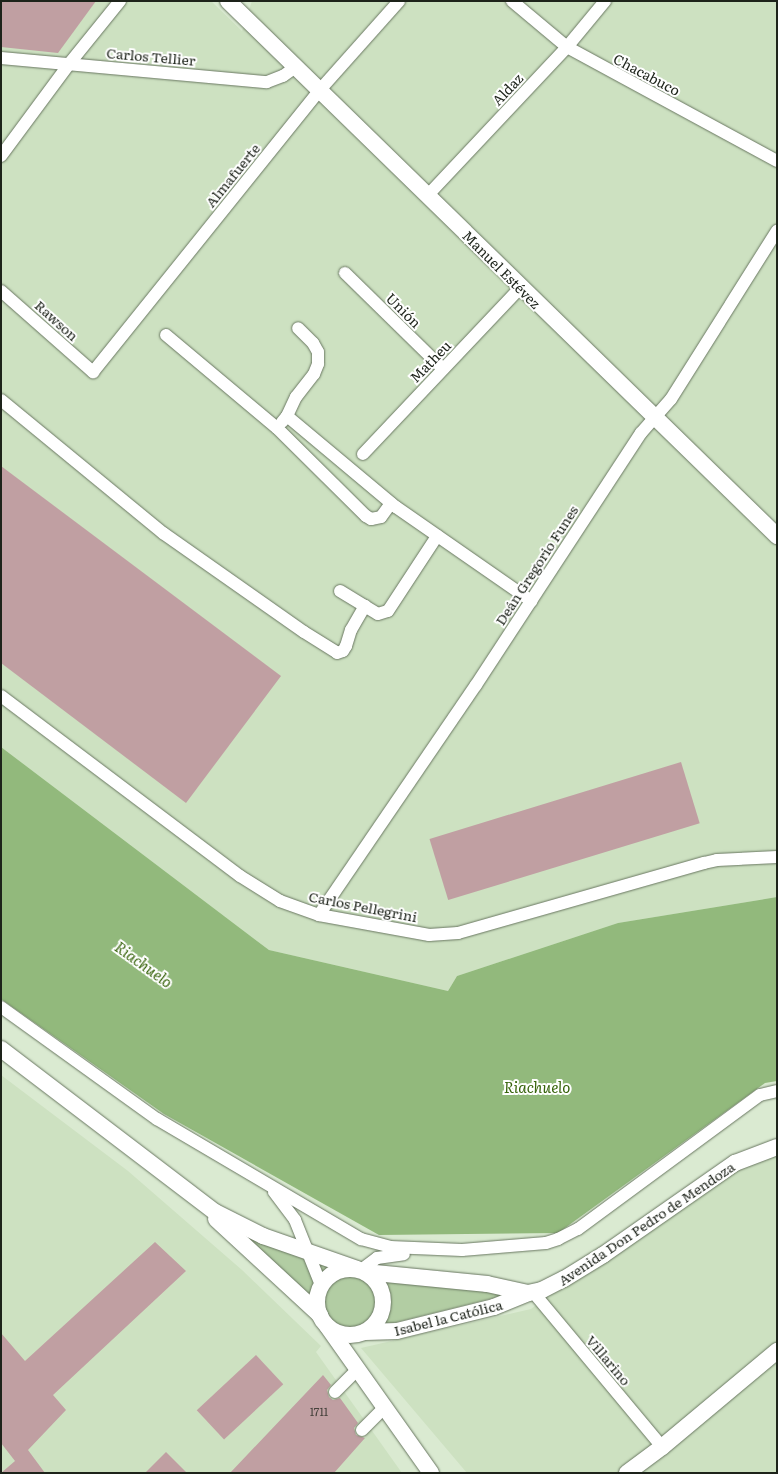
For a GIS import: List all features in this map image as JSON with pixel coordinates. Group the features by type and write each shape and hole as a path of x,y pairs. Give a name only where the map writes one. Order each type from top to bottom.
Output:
{"main road":[{"name":"Manuel Estévez","path":"228,1 318,92 428,195 520,288 777,536"},
{"path":"2,1051 187,1192 230,1221 310,1254 361,1270 378,1283 383,1299 381,1315 374,1325 365,1332 357,1346 357,1370"},
{"name":"Avenida Don Pedro de Mendoza","path":"530,1292 555,1284 603,1255 735,1163 777,1147"},
{"path":"187,1192 322,1319 342,1334 365,1332"},
{"path":"432,1473 322,1319 317,1300 321,1285 336,1271 361,1270 495,1285 530,1292"},
{"name":"Isabel la Católica","path":"365,1332 397,1331 494,1308 530,1292"},
{"path":"626,1473 662,1447 777,1351"}],"street":[{"path":"1,156 69,64 120,1"},
{"name":"Almafuerte","path":"93,372 318,92 399,1"},
{"name":"Chacabuco","path":"512,1 567,47 777,161"},
{"name":"Aldaz","path":"428,195 567,47 605,1"},
{"name":"Carlos Tellier","path":"1,58 267,82 283,76 294,68"},
{"name":"Deán Gregorio Funes","path":"319,916 531,601 641,433 671,399 777,232"},
{"name":"Unión","path":"345,273 443,369"},
{"name":"Matheu","path":"362,454 520,288"},
{"name":"Rawson","path":"1,291 93,372"},
{"path":"277,428 287,416 296,397 314,374 318,364 318,352 313,343 298,328"},
{"path":"166,335 277,428 366,516 371,519 380,517 391,503"},
{"path":"1,400 163,533 304,632 337,652 343,651 351,630 365,606"},
{"path":"287,416 391,503 531,601"},
{"path":"340,591 378,614 388,612 437,536"},
{"name":"Carlos Pellegrini","path":"1,696 240,876 280,901 319,916 429,935 458,933 704,863 777,856"},
{"path":"1,1007 157,1119 269,1186 370,1243 390,1247 462,1250"},
{"path":"361,1270 372,1261 387,1256 546,1243 564,1237 578,1229 760,1095 777,1091"},
{"path":"269,1186 295,1220 321,1285"},
{"name":"Villarino","path":"530,1292 662,1447"},
{"path":"333,1389 357,1370"},
{"path":"362,1430 384,1408"}],"shaded area":[{"path":"1,1 211,1 242,31 252,1 777,1 777,897 618,923 457,976 448,991 269,950 1,747"},
{"path":"1,1075 128,1171 242,1270 321,1346 316,1352 402,1473 1,1473"},
{"path":"777,1156 777,1473 467,1473 361,1348 531,1309 732,1158"},
{"path":"230,1228 335,1268 316,1282 313,1304"},
{"path":"350,1276 364,1280 372,1288 376,1302 372,1316 364,1324 350,1328 336,1324 328,1316 324,1302 328,1288 336,1280"},
{"path":"378,1278 441,1284 506,1295 377,1327 387,1311 387,1293"}],"water":[{"name":"Riachuelo","path":"1,747 269,950 448,991 457,976 618,923 777,897 777,1081 765,1083 558,1233 379,1235 164,1114 1,999"}],"building":[{"path":"1,1 96,1 58,53 1,47"},
{"path":"1,466 281,676 186,803 1,663"},
{"path":"681,762 700,823 448,900 429,839"},
{"path":"155,1242 186,1271 53,1395 66,1410 28,1450 45,1473 1,1473 15,1461 1,1443 1,1333 25,1361"},
{"path":"256,1355 283,1384 224,1439 197,1410"},
{"path":"323,1375 331,1385 327,1390 329,1397 333,1400 340,1398 358,1423 354,1428 356,1435 365,1438 334,1473 230,1473"},
{"path":"166,1452 187,1473 145,1473"}]}
